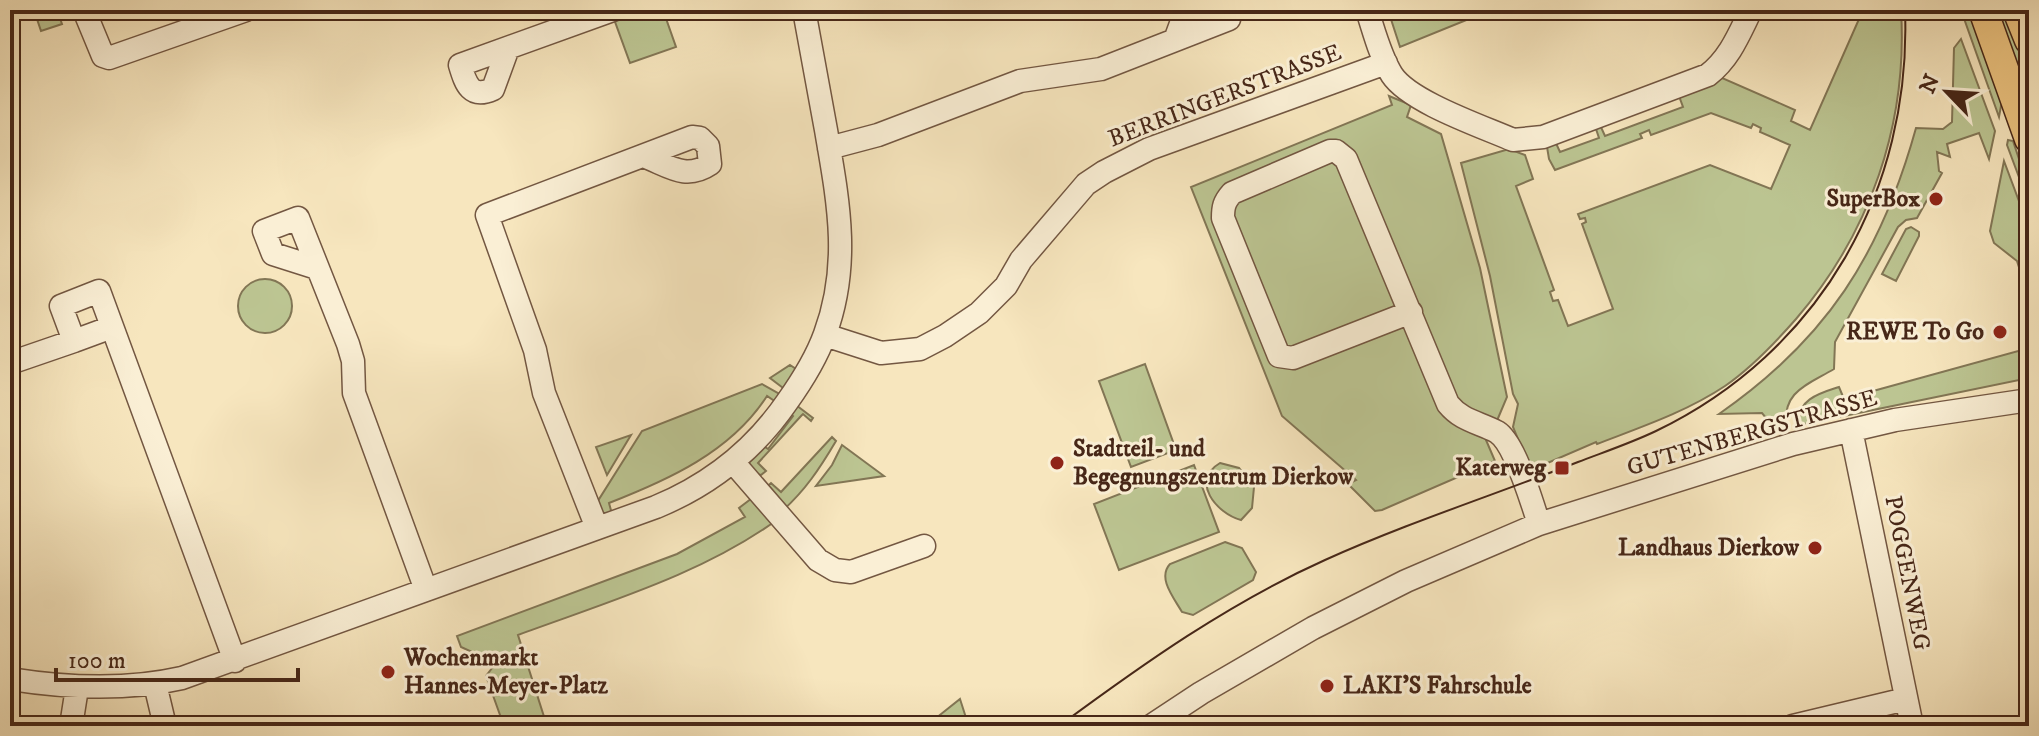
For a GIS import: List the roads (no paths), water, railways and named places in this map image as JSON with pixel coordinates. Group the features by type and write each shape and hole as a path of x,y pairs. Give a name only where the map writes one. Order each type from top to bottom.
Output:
{"main road":[{"path":"1983,10 2029,139"},
{"path":"2017,10 2029,40"}],"street":[{"path":"84,10 103,56 109,58 237,12"},
{"path":"508,48 613,10"},
{"path":"10,679 77,688 155,684 235,661 683,495 733,462 754,443 806,374 825,335 838,281 841,239 839,203 804,10"},
{"path":"1175,40 1186,10"},
{"path":"829,148 878,135 1020,81 1101,69 1229,19 1225,10"},
{"path":"1367,10 1386,63 1394,78 1408,92 1508,138 1526,140 1543,137 1708,75 1721,65 1751,10"},
{"name":"BERRINGERSTRASSE","path":"825,335 881,353 920,349 979,313 1006,286 1021,260 1086,184 1104,172 1149,149 1386,63"},
{"path":"1411,312 1293,358 1279,356 1223,218 1223,206 1227,199 1232,193 1330,151 1342,154 1411,312 1448,404 1457,415 1504,438 1539,524"},
{"path":"597,528 544,393 535,350 487,215 643,156"},
{"path":"317,268 353,361 354,393 426,590"},
{"path":"74,341 61,306 99,291 235,661"},
{"path":"10,363 112,327"},
{"name":"GUTENBERGSTRASSE","path":"1151,726 1313,628 1406,581 1539,524 1779,448 1895,420 2029,400"},
{"name":"POGGENWEG","path":"1851,430 1912,726"},
{"path":"733,462 826,566 851,572 924,546"},
{"path":"155,684 165,726"},
{"path":"71,726 77,688"},
{"path":"1793,726 1906,699"}],"tram line":[{"path":"1059,726 1188,636 1289,577 1387,534 1656,431 1714,398 1765,357 1809,311 1845,258 1873,201 1892,141 1903,77 1905,10"}],"place":[{"name":"SuperBox","path":"1936,199"},
{"name":"REWE To Go","path":"2000,332"},
{"name":"Stadtteil- und Begegnungszentrum Dierkow","path":"1057,463"},
{"name":"Katerweg","path":"1562,468"},
{"name":"Landhaus Dierkow","path":"1815,548"},
{"name":"Wochenmarkt Hannes-Meyer-Platz","path":"388,672"},
{"name":"LAKI'S Fahrschule","path":"1327,686"}]}
